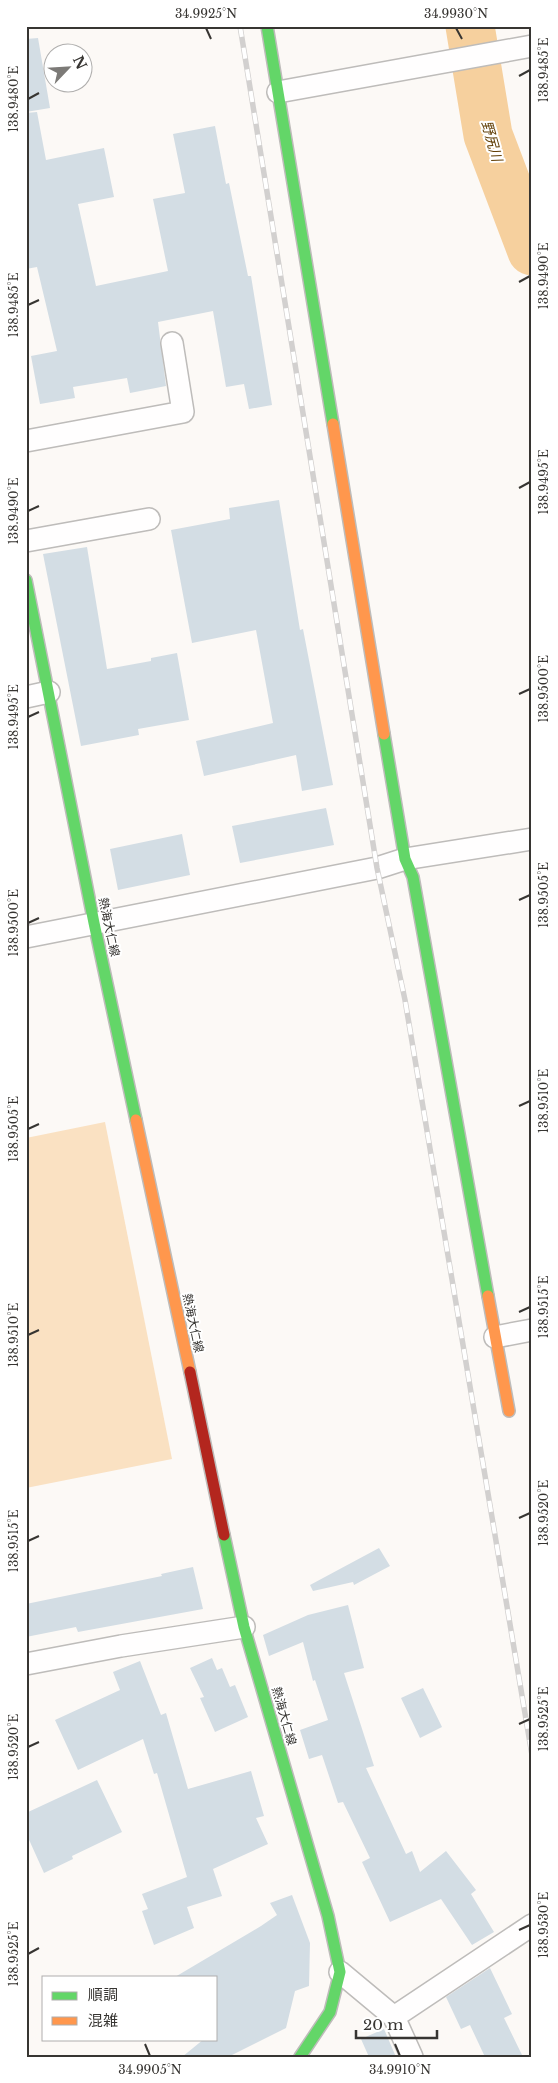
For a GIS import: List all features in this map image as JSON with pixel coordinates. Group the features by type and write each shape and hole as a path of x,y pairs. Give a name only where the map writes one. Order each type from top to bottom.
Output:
{"main road":[{"path":"267,26 404,859 413,877 508,1411"},
{"name":"熱海大仁線","path":"26,580 28,601 94,923 244,1627 328,1916 340,1972 330,2012 300,2057"}],"street":[{"path":"278,92 532,46"},
{"path":"26,441 183,412 172,343"},
{"path":"26,541 149,519"},
{"path":"26,697 48,692"},
{"path":"26,937 377,868 404,859 532,839"},
{"path":"495,1337 532,1330"},
{"path":"26,1664 120,1646 244,1627"},
{"path":"394,2017 532,1925"},
{"path":"340,1972 394,2017 412,2057"}],"shaded area":[{"path":"105,1122 172,1459 26,1488 26,1138"}],"building":[{"path":"38,38 42,61 42,92 47,92 50,108 26,112 26,39"},
{"path":"37,112 46,160 104,148 114,197 78,204 96,286 168,271 153,199 185,193 173,134 215,126 226,184 229,183 248,276 251,276 272,405 249,409 244,384 226,387 213,311 158,322 166,386 130,393 127,378 73,387 75,398 40,404 31,356 57,351 37,267 26,269 26,113"},
{"path":"279,500 300,630 303,629 333,785 302,791 296,755 204,776 196,741 273,723 256,630 192,643 171,530 230,519 229,508"},
{"path":"87,547 107,669 151,661 151,658 177,653 189,720 138,729 139,735 81,746 43,554"},
{"path":"326,808 334,845 240,863 232,826"},
{"path":"182,834 190,875 118,890 110,849"},
{"path":"379,1548 390,1566 354,1585 353,1582 313,1591 310,1585"},
{"path":"193,1567 203,1609 78,1632 76,1627 26,1637 26,1604 162,1576 161,1574"},
{"path":"348,1605 364,1668 344,1673 374,1766 366,1768 406,1854 412,1851 420,1872 446,1851 476,1890 471,1894 494,1932 472,1945 441,1899 390,1922 362,1862 370,1858 343,1802 338,1803 322,1755 309,1759 300,1730 328,1720 315,1680 313,1681 303,1642 269,1656 263,1635 308,1615"},
{"path":"212,1658 217,1670 222,1668 230,1687 235,1685 248,1717 215,1732 200,1698 204,1697 190,1668"},
{"path":"140,1661 161,1715 166,1713 188,1789 251,1771 264,1816 256,1818 268,1844 213,1869 222,1896 187,1907 194,1928 154,1945 142,1911 148,1909 142,1894 187,1877 157,1773 154,1774 143,1739 78,1770 55,1720 120,1690 113,1672"},
{"path":"423,1688 442,1727 420,1738 401,1698"},
{"path":"97,1780 122,1832 72,1856 73,1859 44,1873 26,1833 26,1813"},
{"path":"292,1895 310,1943 309,1986 295,1991 286,2028 228,2057 182,2057 203,2040 218,2040 218,1976 177,1976 277,1915 270,1903"},
{"path":"490,1968 512,2014 504,2018 523,2057 485,2057 470,2025 461,2029 446,1997"},
{"path":"384,2029 396,2057 369,2057 361,2039"}],"waterway":[{"name":"野尻川","path":"470,26 488,135 532,251"}],"railway":[{"path":"240,26 377,868 405,1000 532,1755"}],"traffic: fast":[{"path":"267,26 333,424"},
{"path":"26,580 94,923 136,1120"},
{"path":"384,734 405,859 413,877 488,1296"},
{"path":"224,1535 244,1627 328,1916 340,1972 330,2012 300,2057"}],"traffic: slow":[{"path":"333,424 384,734"},
{"path":"136,1120 190,1372"},
{"path":"488,1296 509,1411"}],"traffic: jam":[{"path":"190,1372 224,1535"}]}
